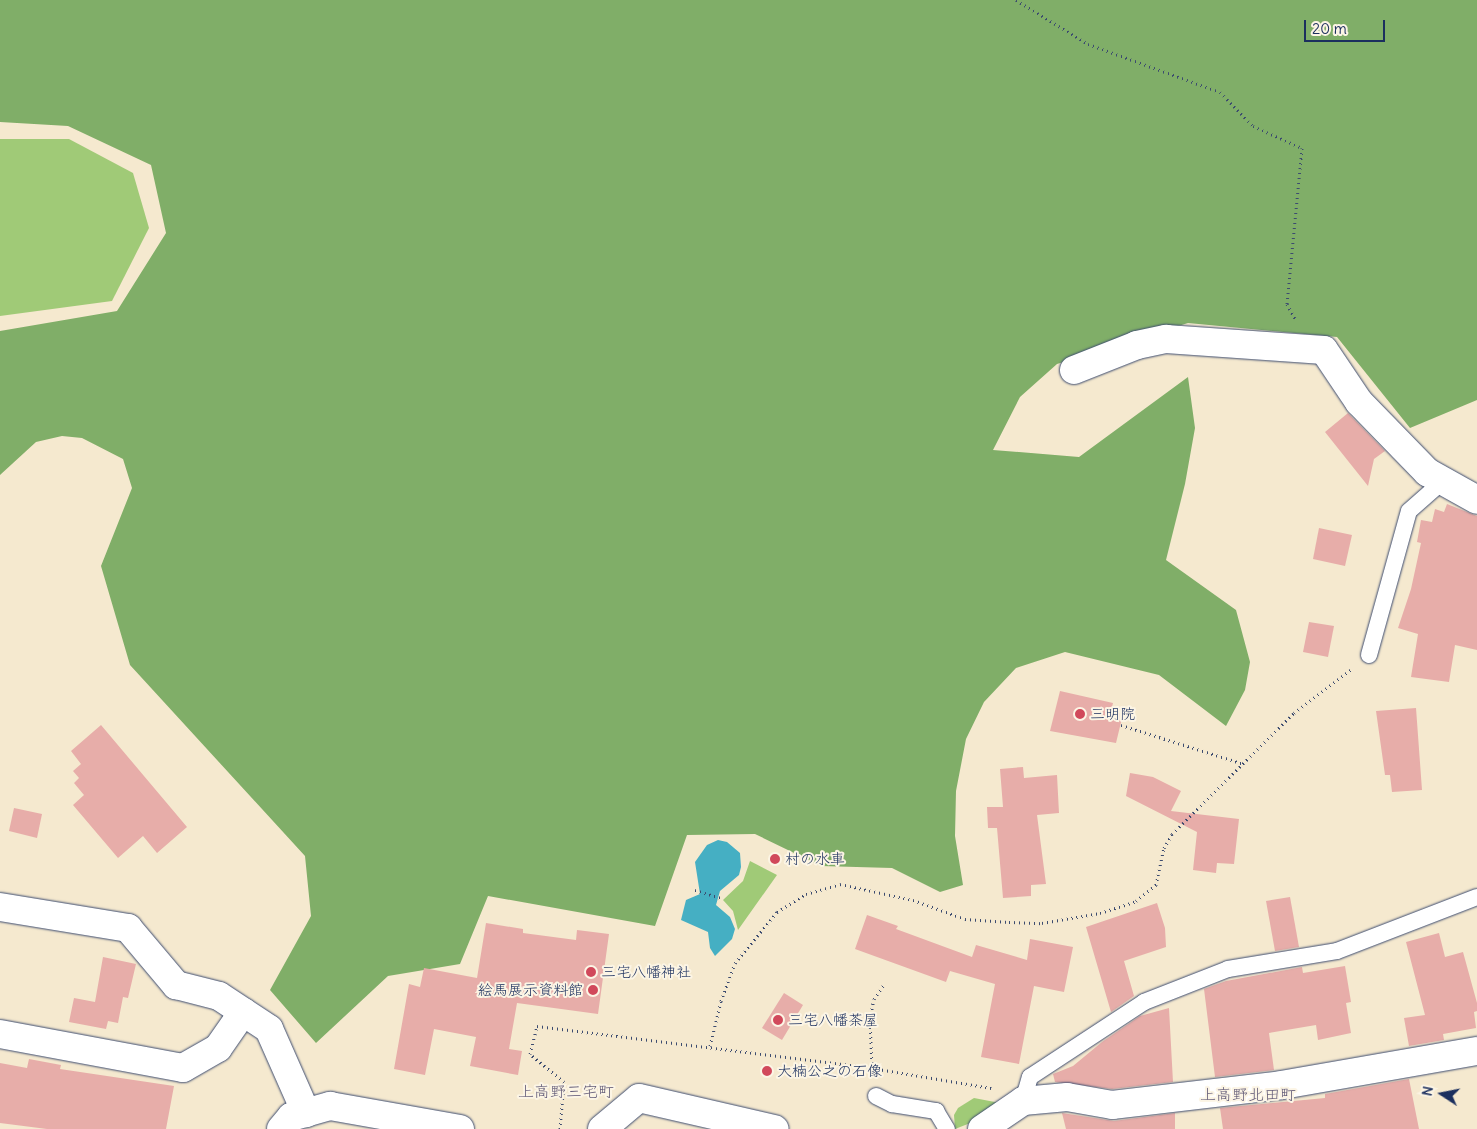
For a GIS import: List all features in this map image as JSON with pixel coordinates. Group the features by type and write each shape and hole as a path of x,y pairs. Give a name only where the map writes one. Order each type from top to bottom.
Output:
{"street":[{"path":"1074,370 1138,345 1166,339 1324,350 1359,402 1428,472 1477,500"},
{"path":"0,907 128,928 176,985 219,996 269,1029 306,1113"},
{"path":"0,1034 183,1068 218,1048 243,1012"},
{"path":"982,1129 1023,1101 1067,1097 1112,1105 1282,1085 1477,1051"},
{"path":"602,1129 639,1098 774,1129"},
{"path":"1020,1129 1023,1101"},
{"path":"281,1129 291,1117 330,1106 460,1129"}],"lane":[{"path":"1369,655 1409,511 1443,481"},
{"path":"1023,1101 1030,1077 1144,1002 1228,969 1337,951 1477,897"},
{"path":"876,1096 892,1104 936,1111 947,1129"}],"path":[{"path":"1016,0 1088,44 1220,92 1254,126 1302,148 1287,304 1312,350"},
{"path":"710,1046 721,1001 735,963 777,912 806,894 840,884 913,900 965,919 1042,923 1100,913 1136,901 1156,885 1163,854 1172,834 1294,713 1369,655"},
{"path":"1120,724 1244,764"},
{"path":"695,890 721,898"},
{"path":"872,1068 870,1018 874,999 884,984"},
{"path":"560,1129 564,1082 530,1054 537,1026 710,1046 872,1068 996,1089"}],"green space":[{"path":"0,0 1477,0 1477,400 1410,428 1337,337 1188,323 1057,364 1020,397 993,450 1079,457 1188,377 1195,428 1185,484 1166,560 1236,610 1250,662 1245,690 1226,726 1159,675 1065,652 1016,668 984,702 966,739 956,791 955,836 963,885 940,892 892,868 821,866 755,834 687,835 655,926 488,896 460,964 388,976 316,1043 270,990 311,916 305,856 130,665 101,566 132,488 123,459 82,438 62,436 36,442 0,475 0,331 117,311 166,233 151,165 68,126 0,122"},
{"path":"0,139 69,139 133,173 149,228 112,301 0,316"},
{"path":"750,861 777,875 738,930 733,911 723,900 743,881"},
{"path":"974,1098 1000,1103 978,1120 955,1129 954,1115 958,1108"}],"water":[{"path":"718,840 727,842 740,853 741,867 739,875 720,891 716,905 730,917 735,929 732,939 715,956 710,948 708,932 681,920 686,900 700,894 695,862 707,845"}],"building":[{"path":"1348,413 1385,451 1374,459 1368,486 1325,432"},
{"path":"1447,504 1477,516 1477,650 1455,645 1449,682 1411,677 1418,634 1398,628 1411,589 1421,543 1417,542 1421,520 1432,522 1435,509 1444,512"},
{"path":"1319,528 1352,535 1345,566 1313,559"},
{"path":"1309,622 1334,626 1328,657 1303,652"},
{"path":"1060,691 1113,703 1111,711 1123,714 1116,743 1050,731"},
{"path":"1416,708 1422,790 1392,792 1390,775 1385,775 1376,711"},
{"path":"101,725 187,827 157,853 143,836 118,858 73,805 84,795 74,783 79,778 73,771 81,764 71,751"},
{"path":"1023,767 1024,778 1057,775 1059,813 1037,815 1046,884 1031,885 1031,896 1003,898 997,828 988,828 987,807 1003,807 1000,769"},
{"path":"1130,773 1153,777 1181,791 1171,811 1239,819 1234,864 1217,863 1216,873 1193,870 1197,832 1126,796"},
{"path":"14,808 42,814 37,838 9,831"},
{"path":"1290,897 1299,947 1275,951 1266,901"},
{"path":"1157,903 1165,928 1166,947 1124,961 1134,996 1111,1012 1086,927"},
{"path":"867,915 898,926 896,929 972,957 976,945 1027,960 1030,939 1073,947 1064,992 1034,986 1019,1064 981,1057 995,984 950,971 946,982 855,949"},
{"path":"486,923 523,929 523,933 576,940 577,930 609,934 598,1014 517,1003 509,1049 522,1051 518,1075 470,1066 476,1037 434,1029 425,1075 394,1069 409,984 420,987 424,968 477,978"},
{"path":"1439,933 1445,957 1463,952 1477,1003 1477,1011 1474,1012 1476,1028 1443,1034 1444,1040 1409,1046 1404,1018 1425,1015 1406,942"},
{"path":"103,957 136,964 128,998 123,997 118,1023 108,1021 106,1029 69,1022 74,998 95,1002"},
{"path":"1345,966 1351,1002 1346,1003 1351,1033 1318,1040 1316,1025 1269,1033 1274,1070 1215,1077 1204,989 1226,981 1302,967 1303,973"},
{"path":"784,993 803,1005 782,1040 762,1028"},
{"path":"1169,1008 1173,1082 1112,1089 1055,1082 1053,1074 1073,1066 1102,1042 1140,1016"},
{"path":"29,1059 61,1065 60,1069 174,1086 166,1129 47,1129 0,1123 0,1063 27,1068"},
{"path":"1409,1079 1419,1129 1223,1129 1220,1108 1325,1098 1325,1094"},
{"path":"1062,1113 1114,1121 1175,1113 1175,1129 1066,1129"}],"place":[{"name":"三明院","path":"1080,714"},
{"name":"村の水車","path":"775,859"},
{"name":"三宅八幡神社","path":"591,972"},
{"name":"絵馬展示資料館","path":"593,990"},
{"name":"三宅八幡茶屋","path":"778,1020"},
{"name":"大楠公之の石像","path":"767,1071"}],"district":[{"name":"上高野三宅町","path":"566,1091"},
{"name":"上高野北田町","path":"1248,1094"}]}
